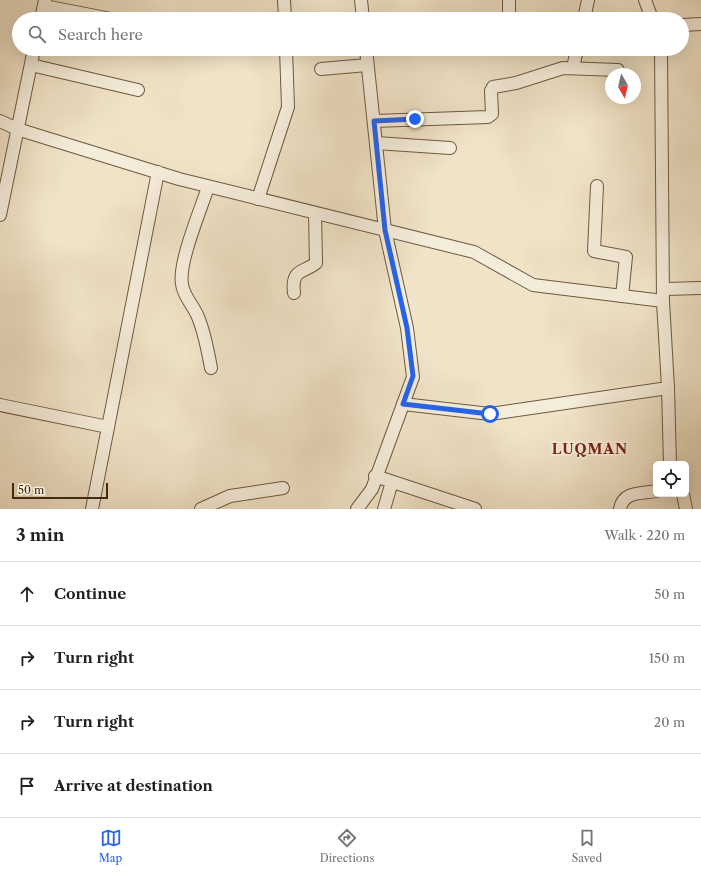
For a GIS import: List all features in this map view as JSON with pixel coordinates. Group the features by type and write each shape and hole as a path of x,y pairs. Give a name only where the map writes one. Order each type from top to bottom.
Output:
{"street":[{"path":"284,0 285,12"},
{"path":"361,0 362,12"},
{"path":"509,0 509,12"},
{"path":"585,12 588,0"},
{"path":"644,0 649,12"},
{"path":"44,3 82,12"},
{"path":"689,25 701,24"},
{"path":"0,215 33,56"},
{"path":"258,199 288,107 286,56"},
{"path":"357,509 372,489 375,476 413,376 407,328 385,230 367,56"},
{"path":"573,68 576,56"},
{"path":"660,56 663,301 668,388 670,461"},
{"path":"31,65 138,90"},
{"path":"321,69 368,65"},
{"path":"374,121 488,117 492,114 491,90 493,87 516,83 555,69 605,69"},
{"path":"0,121 17,129 179,179 474,252 533,285 663,301"},
{"path":"376,143 450,148"},
{"path":"92,509 158,172"},
{"path":"597,186 594,251 626,257 622,296"},
{"path":"208,187 187,253 181,282 182,288 198,316 207,344 211,368"},
{"path":"294,293 295,278 298,273 316,262 315,213"},
{"path":"664,289 701,288"},
{"path":"403,404 490,414 668,388"},
{"path":"0,405 108,427"},
{"path":"375,476 475,509"},
{"path":"384,509 392,482"},
{"path":"201,509 230,496 283,488"},
{"path":"620,509 622,500 626,496 653,492"},
{"path":"684,497 686,509"}],"district":[{"name":"LUQMAN","path":"590,449"}],"route":[{"path":"415,119 374,121 385,230 407,328 413,376 403,404 490,414"}]}
